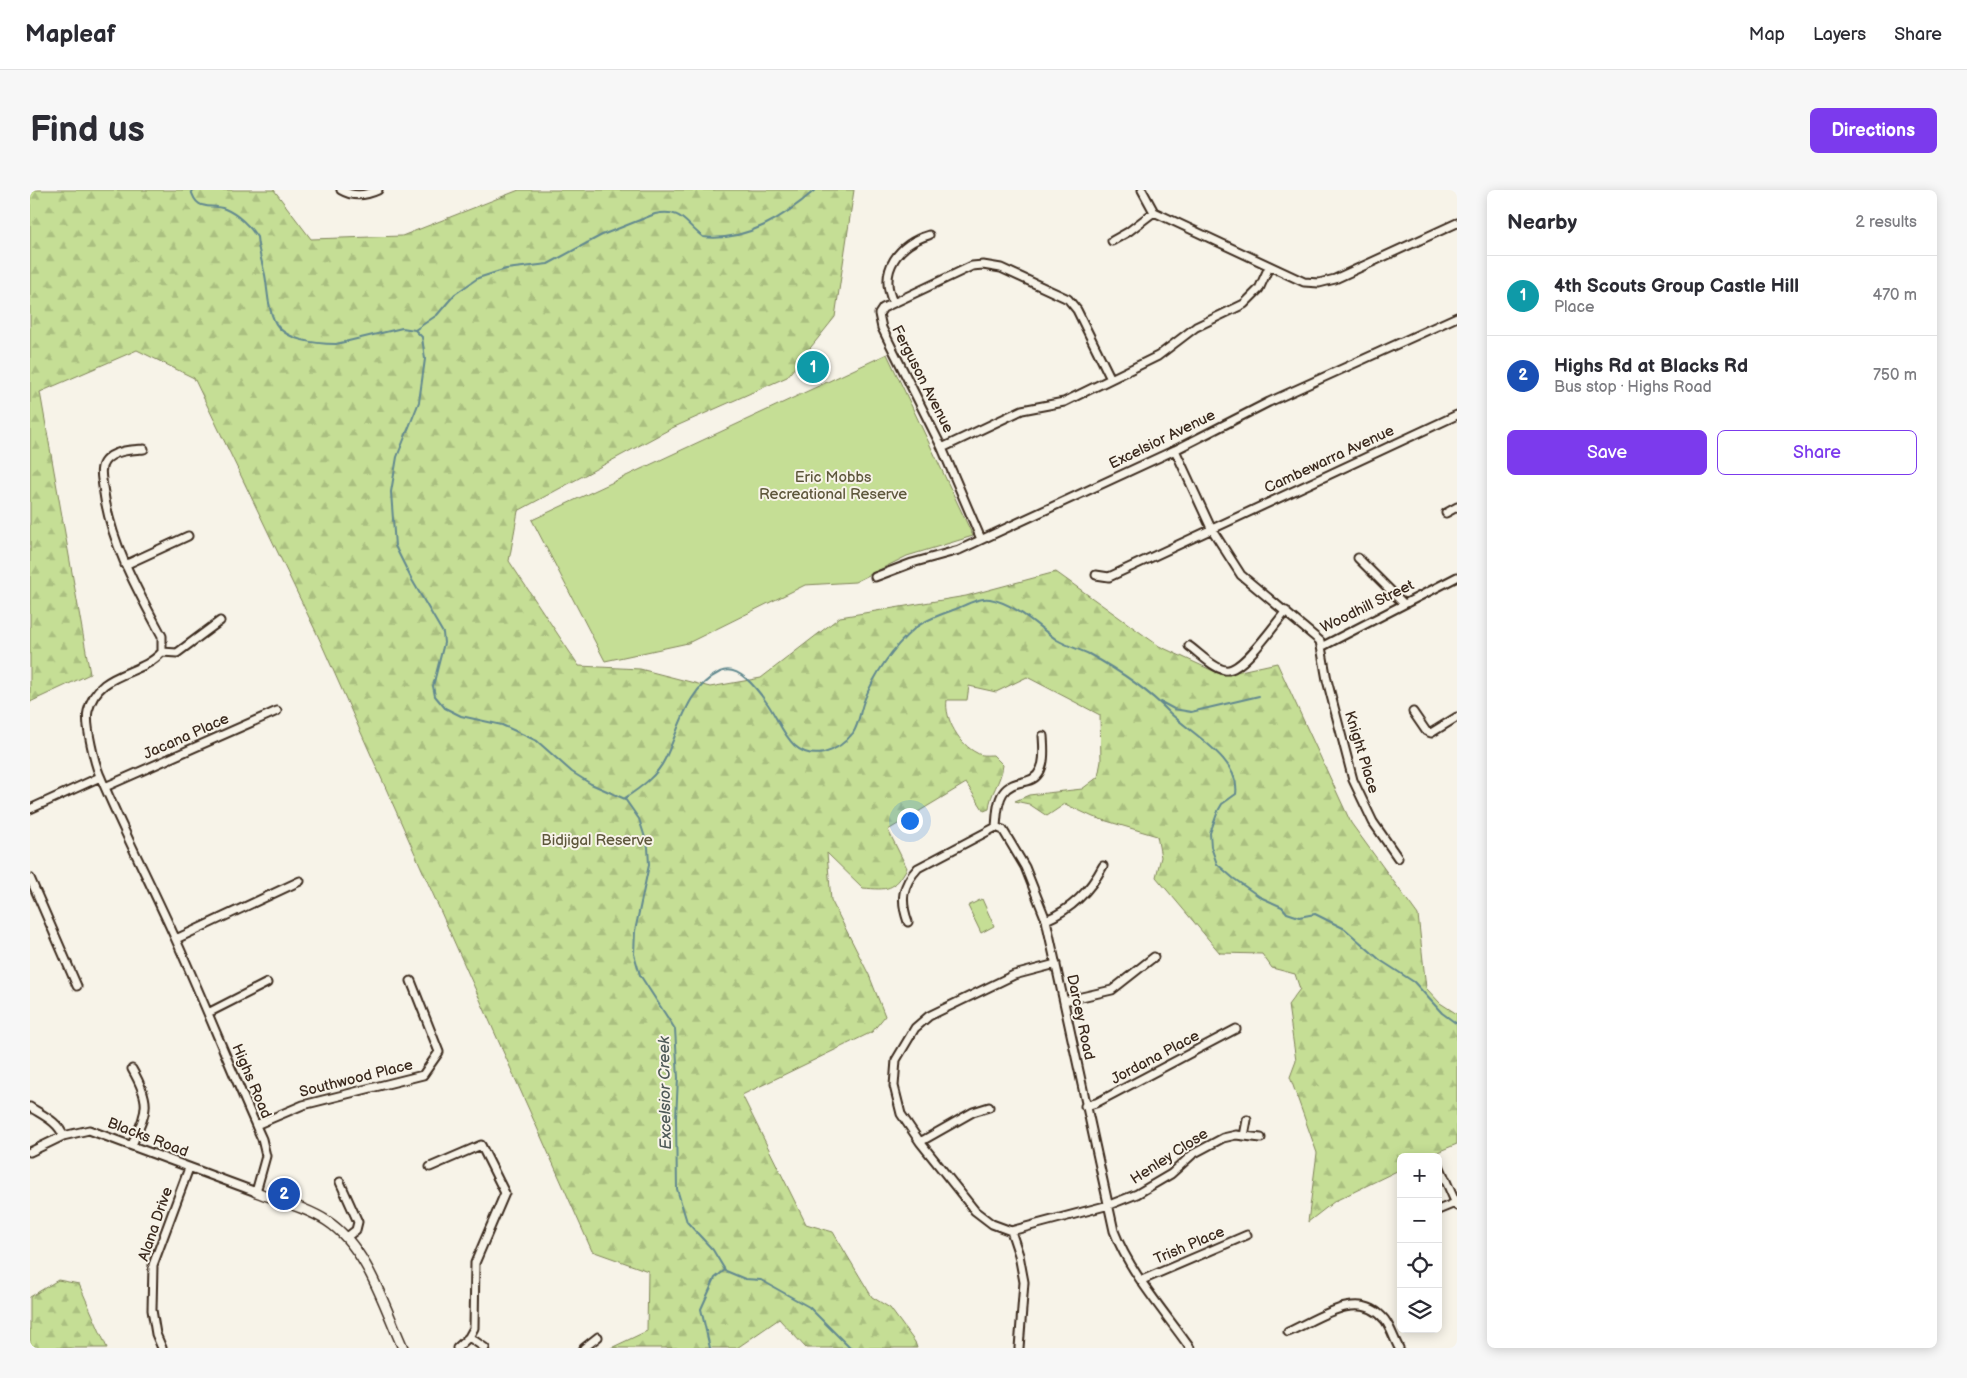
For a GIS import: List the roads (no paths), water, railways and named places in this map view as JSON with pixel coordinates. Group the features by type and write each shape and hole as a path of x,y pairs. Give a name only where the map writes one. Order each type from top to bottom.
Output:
{"street":[{"path":"341,190 354,195 368,194 378,190"},
{"path":"1142,190 1154,212 1304,282 1319,283 1335,280 1457,223"},
{"path":"1112,241 1154,212"},
{"path":"893,302 889,293 889,283 894,259 904,246 929,235"},
{"name":"Ferguson Avenue","path":"981,540 942,448 879,321 882,308 972,266 983,265 1001,268 1061,294 1073,304 1111,380"},
{"path":"942,448 1022,410 1064,402 1158,356 1196,328 1244,304 1260,289 1269,267"},
{"name":"Excelsior Avenue","path":"876,577 912,563 959,550 1175,450 1269,402 1457,317"},
{"name":"Cambewarra Avenue","path":"1096,575 1108,577 1457,416"},
{"path":"144,449 116,453 104,462 101,470 116,546 162,636 162,652 177,653 220,621"},
{"name":"Woodhill Street","path":"1175,450 1212,528 1241,575 1317,636 1323,646 1457,577"},
{"path":"1446,513 1457,507"},
{"path":"125,565 188,536"},
{"path":"1358,558 1404,604"},
{"path":"1189,646 1217,667 1232,670 1247,658 1286,611"},
{"name":"Knight Place","path":"1323,646 1327,680 1353,780 1373,822 1398,858"},
{"name":"Highs Road","path":"162,652 156,659 109,680 97,694 88,712 100,777 176,939 265,1147 266,1156 256,1192"},
{"name":"Jacana Place","path":"105,787 277,711"},
{"path":"1413,712 1426,731 1432,733 1457,717"},
{"path":"908,922 904,909 903,894 908,881 918,868 996,827 999,803 1003,793 1011,785 1030,780 1037,775 1042,766 1043,736"},
{"path":"30,809 100,777"},
{"name":"Darcey Road","path":"996,827 1007,835 1024,867 1046,920 1086,1106 1120,1246 1190,1348"},
{"path":"1046,920 1063,913 1083,896 1091,888 1104,866"},
{"path":"30,878 77,986"},
{"path":"176,939 300,881"},
{"path":"1064,1001 1112,990 1154,957"},
{"path":"1019,1348 1024,1282 1019,1255 1010,1231 992,1224 975,1211 920,1142 901,1114 894,1086 896,1060 914,1028 930,1016 1014,975 1056,964"},
{"name":"Southwood Place","path":"256,1125 303,1105 424,1075 439,1052 411,981"},
{"path":"208,1013 267,983"},
{"name":"Jordana Place","path":"1086,1106 1096,1103 1236,1029"},
{"path":"132,1069 145,1093 146,1109 132,1145"},
{"path":"30,1107 56,1124 61,1129 63,1136"},
{"path":"920,1142 973,1112 989,1107"},
{"path":"1244,1136 1247,1120"},
{"name":"Blacks Road","path":"30,1152 63,1136 89,1130 256,1192"},
{"name":"Henley Close","path":"1010,1231 1109,1205 1137,1194 1171,1174 1193,1154 1218,1140 1231,1136 1261,1138"},
{"path":"430,1167 481,1145 505,1193 476,1263 475,1322 469,1337 456,1348"},
{"name":"Alana Drive","path":"162,1348 156,1334 152,1310 153,1265 189,1168"},
{"path":"1442,1172 1456,1205 1442,1209"},
{"path":"340,1182 358,1222 356,1230 347,1237"},
{"path":"256,1192 319,1216 347,1237 362,1258 403,1348"},
{"name":"Trish Place","path":"1142,1280 1247,1235"},
{"path":"1288,1332 1341,1307 1360,1305 1374,1310 1384,1319 1398,1348"},
{"path":"469,1337 485,1348"},
{"path":"584,1348 598,1337"}],"waterway":[{"name":"Excelsior Creek","path":"191,190 200,205 219,207 230,211 243,221 257,237 270,309 278,327 285,333 301,340 328,344 336,344 402,328 415,330 422,337 425,359 419,402 397,457 391,492 395,546 412,580 443,633 444,643 433,686 435,696 445,708 461,716 502,725 537,741 572,772 591,784 625,799 639,819 648,847 649,865 635,931 634,954 640,975 675,1029 678,1078 676,1118 677,1189 687,1222 713,1250 725,1270 715,1278 701,1309 710,1348"},
{"path":"415,330 437,315 455,294 478,278 506,269 548,264 602,235 655,214 671,213 677,215 703,237 719,238 734,236 764,226 815,190"},
{"path":"625,798 642,786 662,765 692,698 709,679 720,672 734,671 746,679 767,703 788,738 795,746 812,754 824,753 840,745 853,733 873,681 885,662 906,636 922,623 932,618 976,601 990,599 1017,610 1057,640 1089,654 1132,681 1152,696 1223,759 1231,770 1236,782 1236,794 1222,804 1210,833 1211,847 1217,864 1260,897 1282,907 1287,913 1299,917 1315,914 1345,929 1380,960 1414,982 1442,1013 1457,1024"},
{"path":"1161,702 1174,709 1191,712 1259,696"},
{"path":"726,1271 745,1279 761,1280 809,1307 850,1348"}],"place":[{"name":"4th Scouts Group Castle Hill","path":"813,367"},
{"name":"Highs Rd at Blacks Rd","path":"284,1194"}],"park label":[{"name":"Eric Mobbs Recreational Reserve","path":"833,486"},
{"name":"Bidjigal Reserve","path":"597,840"}]}
